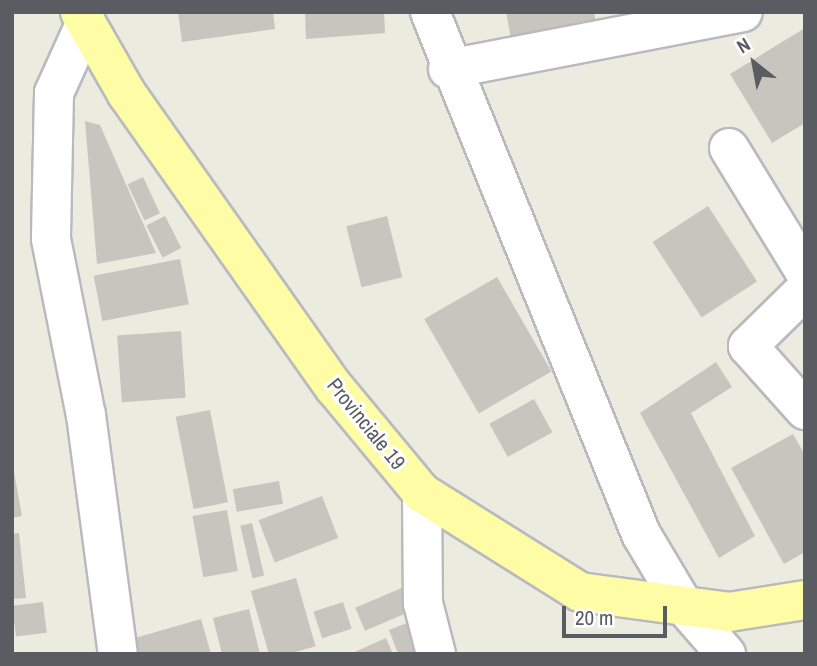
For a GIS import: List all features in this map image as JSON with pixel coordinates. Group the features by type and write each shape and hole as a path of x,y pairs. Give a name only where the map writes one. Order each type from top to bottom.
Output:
{"main road":[{"name":"Provinciale 19","path":"91,15 127,94 334,387 422,493 580,592 729,612 805,600"}],"street":[{"path":"430,12 448,69 641,534 684,606 726,654"},
{"path":"448,69 743,12"},
{"path":"91,15 54,93 51,239 86,415 118,654"},
{"path":"729,148 805,272"},
{"path":"805,290 748,346 805,410"},
{"path":"422,493 422,603 436,654"}],"building":[{"path":"178,12 273,12 275,29 182,42"},
{"path":"305,12 384,12 385,33 306,39"},
{"path":"506,12 594,12 596,24 511,39"},
{"path":"805,28 805,123 772,143 730,74"},
{"path":"85,121 100,125 156,253 97,264"},
{"path":"143,177 160,213 144,220 128,184"},
{"path":"708,206 757,281 702,317 653,242"},
{"path":"165,216 181,248 163,258 146,226"},
{"path":"387,216 402,277 361,287 346,226"},
{"path":"180,259 189,304 102,321 94,276"},
{"path":"497,277 552,371 479,413 424,319"},
{"path":"181,331 186,398 122,402 117,335"},
{"path":"716,362 732,387 691,413 755,536 719,558 640,413"},
{"path":"534,399 552,432 508,457 489,424"},
{"path":"210,410 228,502 194,509 176,417"},
{"path":"793,434 805,455 805,552 784,564 731,468"},
{"path":"14,472 22,516 12,518 12,473"},
{"path":"279,481 283,504 237,512 233,489"},
{"path":"322,496 338,538 275,562 259,520"},
{"path":"227,510 238,571 203,577 193,516"},
{"path":"252,523 264,576 252,578 240,526"},
{"path":"19,533 26,598 12,599 12,534"},
{"path":"296,578 316,646 289,654 269,654 251,591"},
{"path":"404,587 414,610 365,631 355,608"},
{"path":"43,602 47,633 16,637 12,606"},
{"path":"343,602 352,629 322,638 314,612"},
{"path":"249,609 260,654 222,654 213,618"},
{"path":"201,619 211,654 132,654 128,640"},
{"path":"417,619 430,654 398,654 389,630"},
{"path":"386,638 393,654 350,654"}]}
